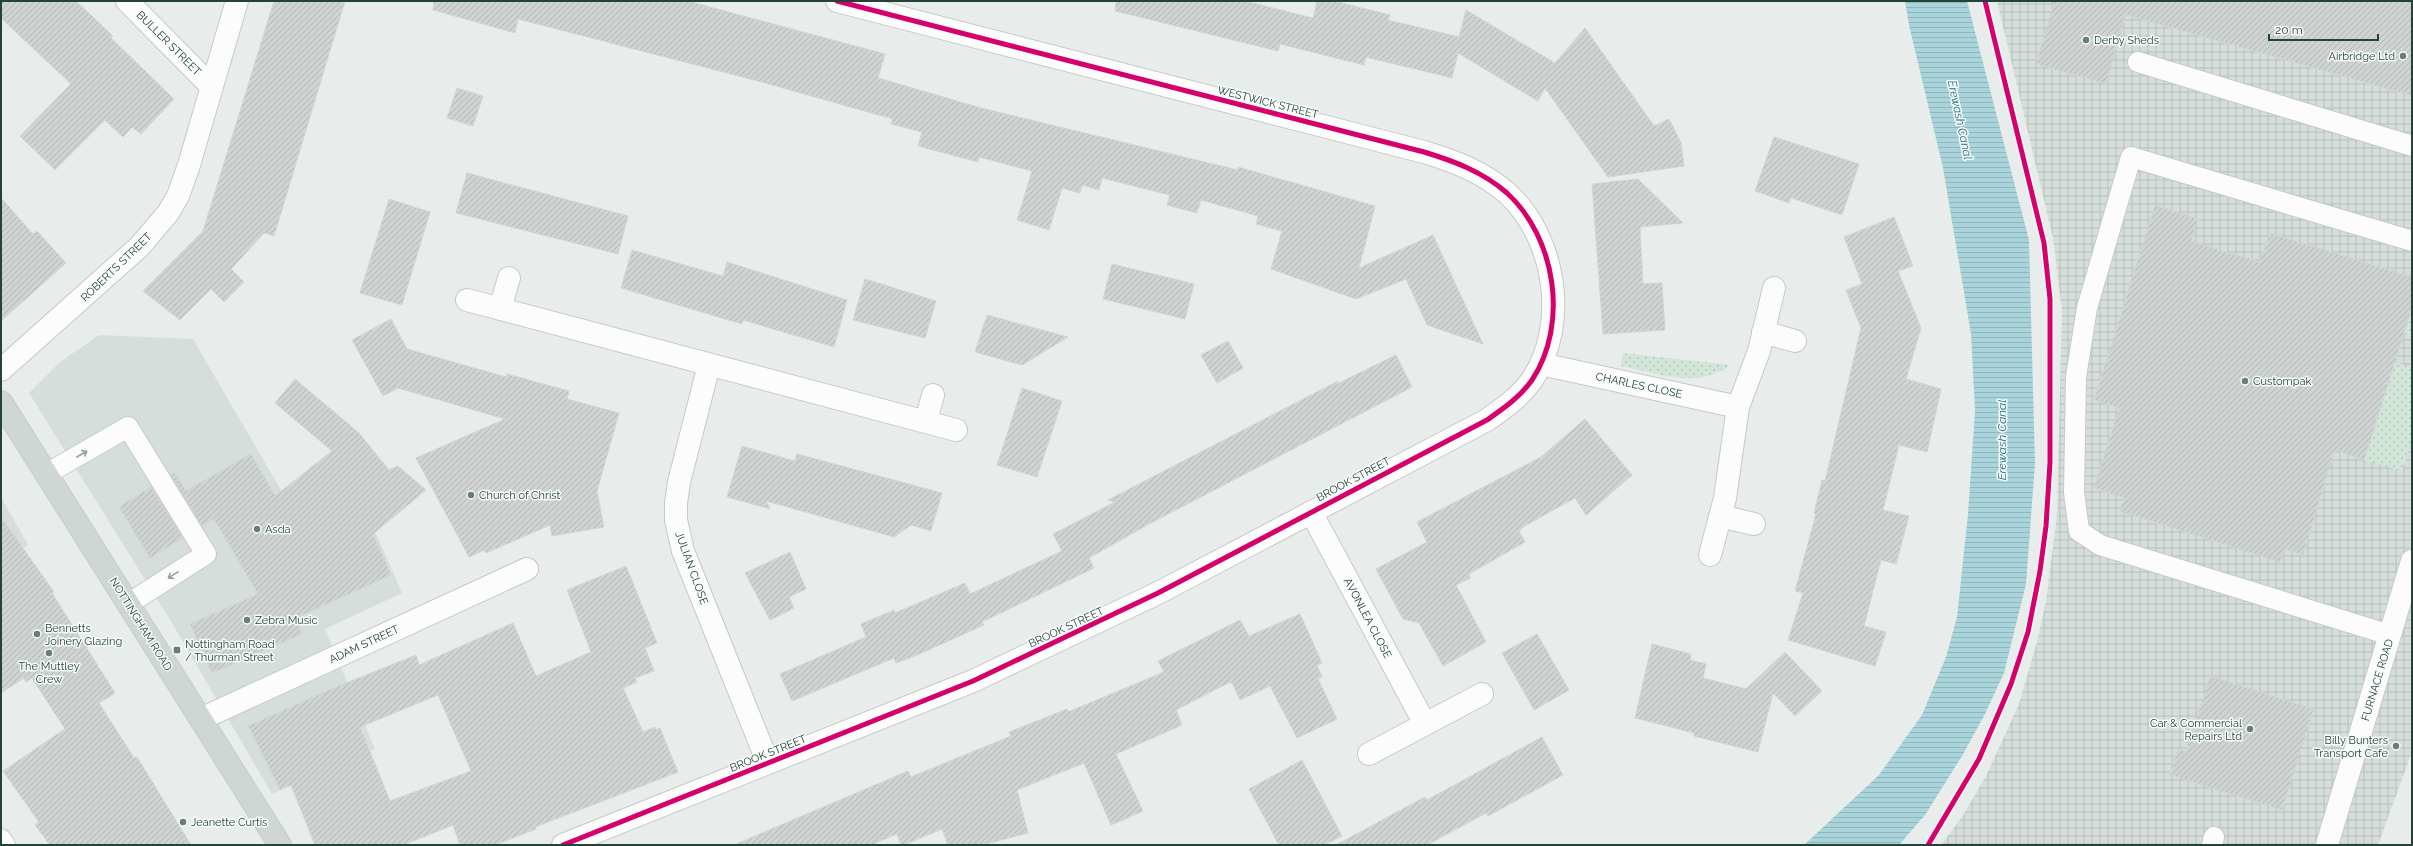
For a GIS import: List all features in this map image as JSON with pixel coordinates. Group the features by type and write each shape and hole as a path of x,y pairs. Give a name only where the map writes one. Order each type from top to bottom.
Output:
{"main road":[{"name":"NOTTINGHAM ROAD","path":"1,402 48,473 128,604 280,845"}],"street":[{"name":"BULLER STREET","path":"127,1 211,86"},
{"name":"ROBERTS STREET","path":"1,370 140,246 168,213 178,196 190,165 211,86 237,1"},
{"name":"WESTWICK STREET","path":"837,1 1424,152 1452,161 1482,175 1507,193 1524,212 1538,234 1547,258 1552,279 1553,307 1548,342 1541,364"},
{"path":"500,309 509,278"},
{"path":"1710,555 1720,516 1738,407 1764,332 1774,288"},
{"path":"467,300 956,430"},
{"path":"1764,332 1795,341"},
{"name":"CHARLES CLOSE","path":"1541,364 1738,407"},
{"name":"BROOK STREET","path":"563,845 988,674 1152,596 1487,420 1519,396 1532,380 1541,364"},
{"name":"JULIAN CLOSE","path":"710,365 679,482 676,520 683,551 768,763"},
{"path":"926,421 933,395"},
{"name":"AVONLEA CLOSE","path":"1311,512 1425,724"},
{"path":"1720,516 1754,524"},
{"name":"FURNACE ROAD","path":"2327,845 2412,561"},
{"name":"ADAM STREET","path":"201,719 527,569"},
{"path":"1369,754 1482,694"}],"lane":[{"path":"2138,62 2412,146"},
{"path":"2390,635 2100,545 2079,532 2074,492 2076,377 2087,308 2130,158 2412,241"},
{"path":"48,473 128,427 206,554 128,604"},
{"path":"1,839 5,845"}],"path":[{"path":"1985,1 2044,242 2050,299 2050,346"},
{"path":"1928,845 1979,760 2011,684 2028,632 2040,571 2046,512"}],"shaded area":[{"path":"1997,1 2412,1 2412,752 2378,845 1941,845 1962,817 1986,776 2019,704 2037,642 2046,601 2057,515 2062,311 2053,238"},
{"path":"99,335 193,339 317,552 374,529 402,593 325,629 375,749 272,794 172,623 29,393 60,362"},
{"path":"1,497 28,545 1,562"}],"green space":[{"path":"2412,308 2412,338 2404,335"},
{"path":"1623,353 1730,365 1718,373 1705,377 1677,378 1621,366"},
{"path":"2395,362 2412,367 2412,439 2402,471 2364,460"}],"water":[{"name":"Erewash Canal","path":"1905,1 1967,1 2029,240 2035,463 2026,584 2004,673 1984,716 1962,756 1925,815 1899,845 1804,845 1879,775 1922,715 1946,657 1957,617 1968,514 1975,410 1971,334 1943,168 1909,25"}],"building":[{"path":"1,1 76,1 113,36 111,38 174,99 141,134 132,127 123,137 105,120 55,170 20,136 71,84 1,18"},
{"path":"274,1 345,1 274,236 264,233 231,269 244,282 224,302 211,289 180,320 143,291 203,231"},
{"path":"434,1 688,1 885,54 878,78 981,108 1238,170 1238,167 1375,206 1359,268 1433,235 1483,344 1427,325 1406,279 1356,299 1271,269 1282,231 1256,224 1258,216 1201,200 1197,213 1167,205 1170,195 1102,178 1099,190 1082,185 1080,193 1062,188 1049,230 1017,220 1032,171 979,157 978,162 918,146 922,132 891,124 893,119 758,81 518,19 515,33 433,10"},
{"path":"1116,1 1245,1 1313,18 1317,1 1334,1 1390,15 1388,20 1459,37 1466,10 1555,63 1585,28 1654,126 1669,119 1681,143 1684,166 1608,177 1545,88 1538,101 1458,53 1452,78 1366,57 1364,65 1280,44 1278,51 1115,11"},
{"path":"2054,1 2412,1 2412,96 2126,15 2106,84 2036,64"},
{"path":"457,88 483,96 473,126 447,118"},
{"path":"1774,137 1859,164 1842,215 1791,198 1789,203 1755,191"},
{"path":"467,173 628,216 618,254 456,213"},
{"path":"1638,179 1683,223 1640,227 1643,284 1662,283 1665,330 1603,334 1592,184"},
{"path":"1,198 33,234 37,231 66,263 1,321"},
{"path":"389,199 430,212 402,305 360,293"},
{"name":"Custompak","path":"2155,205 2198,219 2191,241 2260,262 2270,233 2412,277 2412,308 2364,460 2335,450 2303,555 2284,549 2280,562 2119,511 2124,498 2094,488 2119,408 2094,400"},
{"path":"1894,217 1913,266 1898,271 1921,328 1906,379 1941,389 1927,452 1899,445 1883,510 1909,516 1896,564 1881,560 1864,626 1886,632 1875,666 1788,640 1803,593 1795,591 1816,514 1814,513 1822,480 1825,481 1861,328 1846,290 1862,284 1844,237"},
{"path":"632,250 723,276 727,262 847,300 834,347 743,320 742,324 621,288"},
{"path":"1112,264 1194,284 1185,319 1103,299"},
{"path":"865,279 936,301 925,338 853,320"},
{"path":"987,315 1068,337 1022,365 975,352"},
{"path":"391,319 407,349 506,377 507,374 569,391 567,399 619,413 597,491 604,527 552,536 550,525 486,553 484,550 469,557 416,458 505,419 398,388 383,396 352,340"},
{"path":"1228,341 1243,368 1217,383 1201,355"},
{"path":"1396,355 1412,387 1149,524 1089,558 1094,568 982,622 984,625 915,656 896,663 894,658 792,701 780,674 866,637 861,624 894,610 895,613 965,583 970,594 1062,551 1053,534 1115,502 1108,500 1338,381 1337,384"},
{"path":"295,379 359,433 389,470 398,466 426,490 373,534 391,575 296,618 302,634 212,673 190,624 258,594 214,519 202,526 171,475 175,473 186,491 251,454 275,496 332,451 275,403"},
{"path":"1022,388 1062,401 1037,477 997,465"},
{"path":"1585,419 1632,475 1586,515 1575,498 1523,527 1519,531 1525,542 1469,574 1470,578 1456,585 1486,642 1443,666 1419,623 1403,619 1376,569 1427,542 1417,522 1541,457"},
{"path":"742,446 795,461 797,454 942,493 931,531 911,525 894,537 766,501 770,509 727,497"},
{"path":"151,487 183,538 150,558 119,507"},
{"path":"1,517 54,592 52,593 115,693 99,703 134,758 137,757 191,845 50,845 35,825 39,822 3,771 65,729 32,678 26,682 24,678 1,693"},
{"path":"790,552 806,589 789,597 794,608 770,620 745,573"},
{"path":"626,566 657,643 645,648 654,671 635,678 637,682 623,688 643,732 655,727 656,730 660,728 678,772 535,827 536,829 495,845 460,845 453,825 403,845 315,845 291,785 280,790 248,726 329,690 416,655 419,665 513,623 536,676 591,652 567,590","holes":["438,695 471,771 390,801 360,727"]},
{"path":"1300,614 1322,663 1317,665 1322,677 1318,679 1337,719 1297,738 1270,686 1240,700 1232,683 1228,683 1176,710 1182,725 1116,754 1143,811 1111,825 1084,763 1017,790 1028,833 982,845 948,845 942,829 904,845 901,845 897,834 871,845 734,845 908,771 911,777 1011,736 1009,732 1067,709 1068,712 1164,672 1158,661 1240,620 1249,636"},
{"path":"1537,634 1569,690 1534,710 1502,653"},
{"path":"1652,644 1691,654 1690,660 1706,664 1703,678 1746,689 1785,652 1822,691 1795,716 1773,693 1758,752 1694,736 1694,733 1635,718"},
{"name":"Car & Commercial Repairs Ltd","path":"2210,676 2314,709 2282,810 2170,775 2178,749 2186,751"},
{"path":"1542,737 1563,775 1488,816 1486,813 1427,845 1336,845 1425,797 1427,800"},
{"path":"1302,760 1342,836 1324,845 1279,845 1249,789"}],"cycle path":[{"path":"563,845 973,681 1158,593 1487,420 1506,407 1522,392 1532,380 1544,358 1551,333 1553,308 1552,282 1546,257 1537,233 1524,212 1507,193 1478,173 1457,163 1424,152 837,1"},
{"path":"1928,845 1979,759 2011,684 2028,632 2040,571 2046,526 2050,462 2050,299 2044,243 1985,1"}],"place":[{"name":"Derby Sheds","path":"2086,40"},
{"name":"Airbridge Ltd","path":"2403,56"},
{"name":"Custompak","path":"2245,381"},
{"name":"Church of Christ","path":"471,495"},
{"name":"Asda","path":"257,529"},
{"name":"Zebra Music","path":"247,620"},
{"name":"Bennetts Joinery Glazing","path":"37,634"},
{"name":"Nottingham Road / Thurman Street","path":"177,650"},
{"name":"The Muttley Crew","path":"49,653"},
{"name":"Car & Commercial Repairs Ltd","path":"2250,729"},
{"name":"Billy Bunters Transport Cafe","path":"2396,746"},
{"name":"Jeanette Curtis","path":"183,822"}]}
